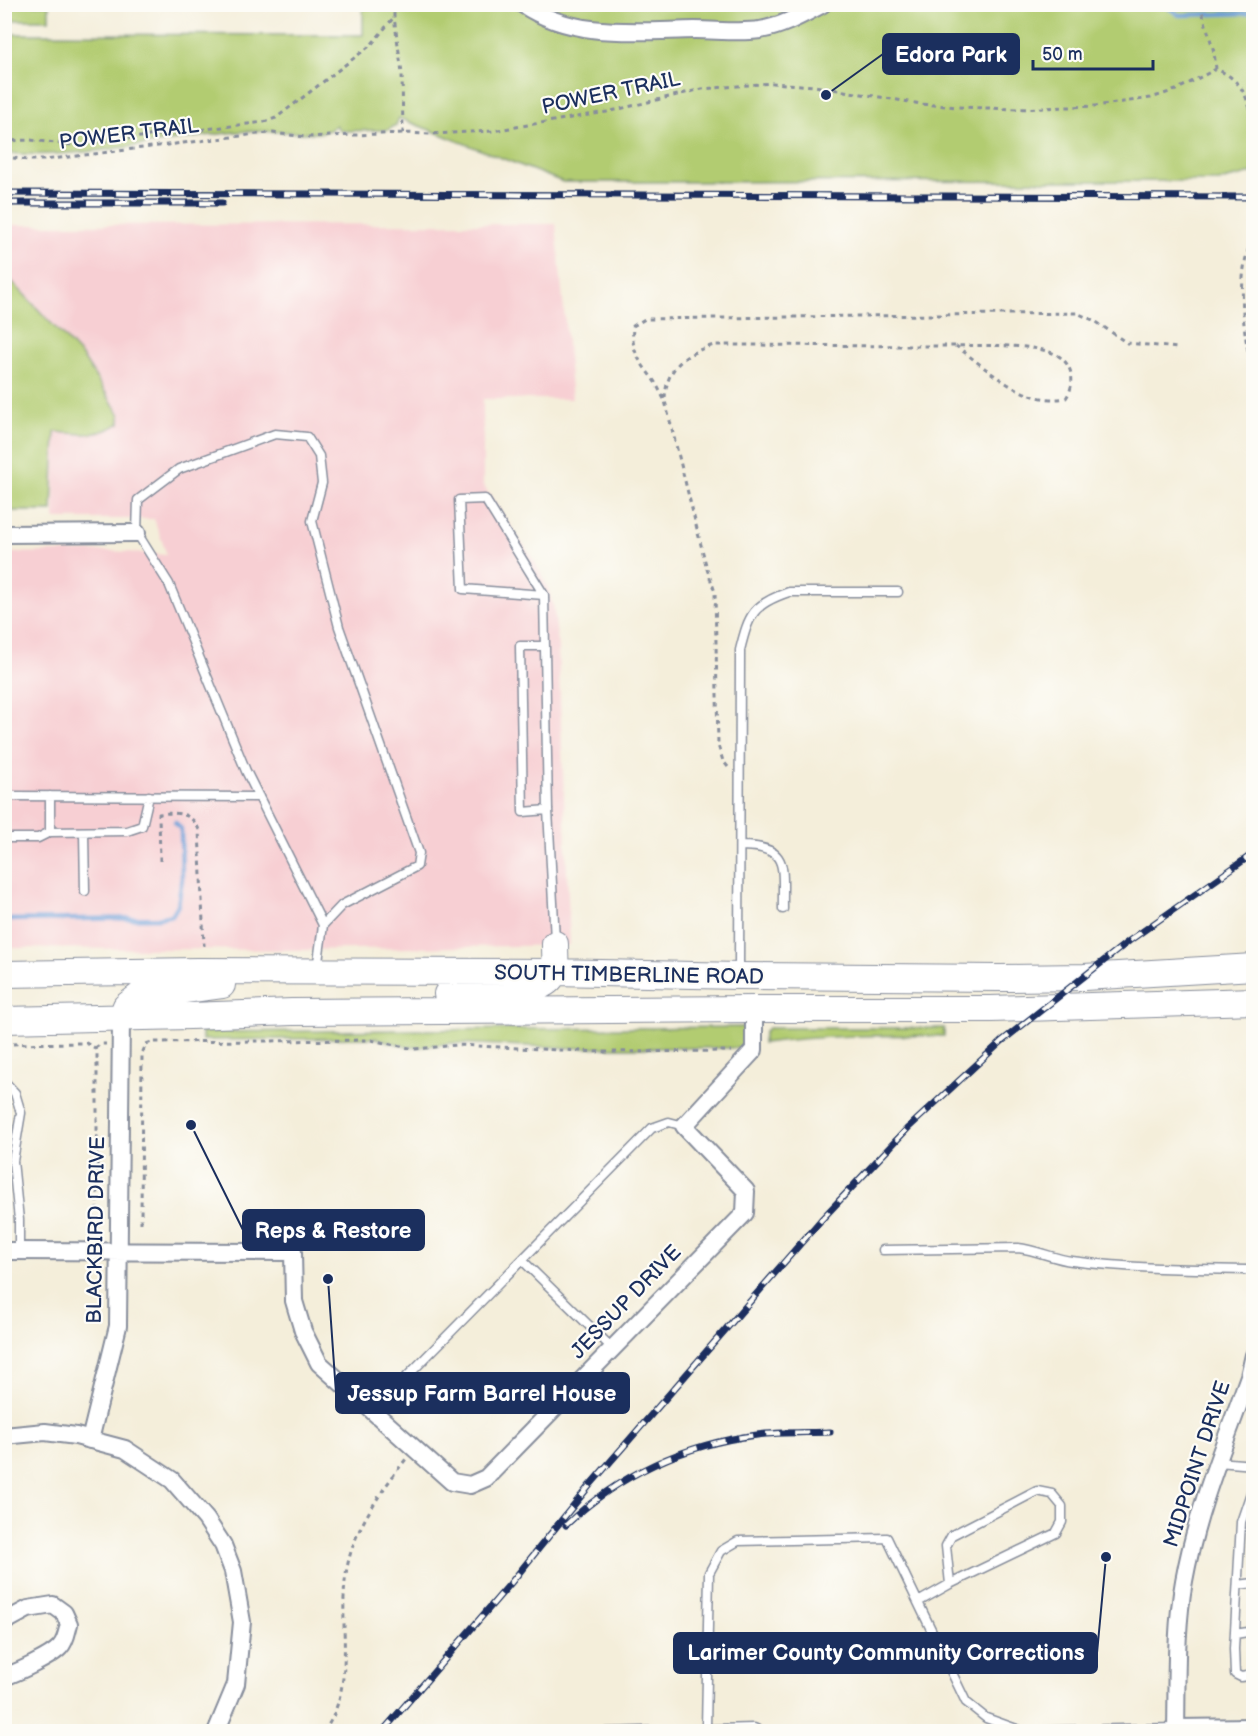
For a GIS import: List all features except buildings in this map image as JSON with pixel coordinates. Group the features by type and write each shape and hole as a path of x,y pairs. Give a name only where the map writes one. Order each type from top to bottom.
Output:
{"main road":[{"path":"292,1012 320,1004 392,995 478,993 535,988 549,982 555,972 555,944"},
{"name":"SOUTH TIMBERLINE ROAD","path":"4,974 197,971 1084,977 1254,967"},
{"path":"121,1018 126,1006 139,996 327,973"},
{"name":"SOUTH TIMBERLINE ROAD","path":"4,1020 292,1012 991,1010 1254,1001"}],"street":[{"path":"522,4 537,15 558,23 596,32 758,30 786,24 823,4"},
{"path":"4,534 137,533"},
{"path":"684,1126 754,1050 754,1009"},
{"name":"BLACKBIRD DRIVE","path":"90,1440 118,1326 121,1018"},
{"name":"JESSUP DRIVE","path":"119,1252 293,1252 294,1301 303,1330 319,1363 452,1482 470,1485 486,1478 745,1213 746,1191 684,1126"},
{"path":"12,1251 119,1252"},
{"name":"MIDPOINT DRIVE","path":"1176,1730 1179,1620 1184,1581 1196,1524 1249,1376 1254,1354"},
{"path":"4,1436 45,1432 125,1449 172,1480 206,1519 223,1545 233,1571 242,1622 236,1684 216,1731"},
{"path":"4,1622 28,1609 53,1605 64,1613 69,1624 66,1637 60,1647 37,1662 4,1677"},
{"path":"1176,1730 1254,1727"}],"lane":[{"path":"323,925 342,905 417,866 419,853 333,605 312,520 322,483 319,456 307,437 275,434 178,469 138,501 137,533 169,584 246,771 323,925 327,973"},
{"path":"544,595 463,589 459,500 485,499 544,595 548,810 555,944"},
{"path":"739,976 740,650 750,618 759,605 789,592 898,592"},
{"path":"545,646 520,646 523,812 548,810"},
{"path":"4,796 259,797"},
{"path":"50,796 50,832"},
{"path":"4,838 38,838 50,832 127,831 142,826 149,796"},
{"path":"84,832 85,891"},
{"path":"740,846 759,846 771,850 778,857 782,865 783,909"},
{"path":"4,1081 15,1093 21,1113 13,1161 19,1220 12,1251"},
{"path":"373,1411 652,1128 669,1122 684,1126"},
{"path":"883,1250 1018,1248 1032,1249 1070,1261 1124,1266 1254,1270"},
{"path":"522,1260 613,1348"},
{"path":"1218,1462 1254,1465"},
{"path":"1254,1484 1241,1522 1235,1634 1235,1674 1241,1677 1254,1675"},
{"path":"918,1602 1056,1533 1062,1522 1062,1506 1052,1494 1038,1491 952,1535 946,1546 950,1584"},
{"path":"1241,1522 1254,1520"},
{"path":"706,1728 709,1573 721,1551 738,1541 887,1538 966,1702 986,1718 1016,1731 1176,1730"},
{"path":"1238,1586 1254,1583"},
{"path":"1235,1634 1254,1631"},
{"path":"606,1731 706,1728 754,1728 762,1731"}],"path":[{"path":"394,4 402,73 403,133"},
{"path":"1200,4 1209,33 1216,69 1230,75 1242,88 1254,123"},
{"path":"4,141 30,140 74,146 264,122 276,118 371,45 394,17"},
{"name":"POWER TRAIL","path":"4,157 44,160 273,133 306,137 492,131 607,112 702,89 761,84 815,86 921,104 949,106 1017,109 1095,106 1151,98 1176,90 1216,69"},
{"path":"1254,231 1245,260 1242,285 1246,346 1254,375"},
{"path":"740,783 723,761 718,745 715,592 664,401 653,379 637,357 632,341 633,326 645,319 672,317 1077,313 1095,321 1127,343 1178,348"},
{"path":"664,401 664,384 678,364 693,351 714,345 956,346 1037,348 1066,360 1073,382 1071,391 1066,398 1055,400 1029,396 1017,390 956,346"},
{"path":"160,861 159,814 164,811 189,816 196,822 199,830 204,946"},
{"path":"141,1222 143,1049 146,1044 152,1042 371,1040 416,1049 457,1045 602,1052 738,1051"},
{"path":"4,1044 86,1043 95,1048 97,1053 97,1226 94,1232 87,1234"},
{"path":"95,1048 101,1044"},
{"path":"136,1044 143,1049"},
{"path":"324,1731 335,1712 341,1687 344,1648 343,1617 349,1559 379,1495 414,1448"}],"shaded area":[{"path":"556,224 572,399 483,399 483,485 535,562 548,588 554,609 558,647 570,945 307,950 5,948 4,553 113,551 167,555 154,519 54,519 55,432 85,435 108,430 120,423 82,356 5,274 5,225"}],"green space":[{"path":"363,4 1253,5 1253,173 1219,181 563,182 399,118 396,125 388,130 340,131 336,125 330,130 318,133 246,131 91,152 5,153 4,34 363,35"},
{"path":"11,5 49,5 49,20 11,20"},
{"path":"5,274 82,356 120,415 120,423 104,431 88,434 55,432 52,511 5,511"},
{"path":"745,1027 748,1031 749,1045 736,1048 575,1048 453,1043 409,1047 375,1038 202,1040 202,1032"},
{"path":"768,1028 944,1028 944,1036 854,1036 763,1043 764,1033"}],"waterway":[{"path":"1163,4 1179,15 1254,13"},
{"path":"4,920 158,918 172,915 178,905 182,879 181,829 175,822"}],"railway":[{"path":"4,193 1254,197"},
{"path":"4,203 222,203"},
{"path":"382,1732 510,1584 590,1485 821,1220 908,1128 1002,1041 1129,941 1254,853"},
{"path":"566,1525 586,1507 630,1477 679,1454 730,1439 757,1435 830,1432"}],"place":[{"name":"Edora Park","path":"826,95"},
{"name":"Reps & Restore","path":"191,1125"},
{"name":"Jessup Farm Barrel House","path":"328,1279"},
{"name":"Larimer County Community Corrections","path":"1106,1557"}]}
